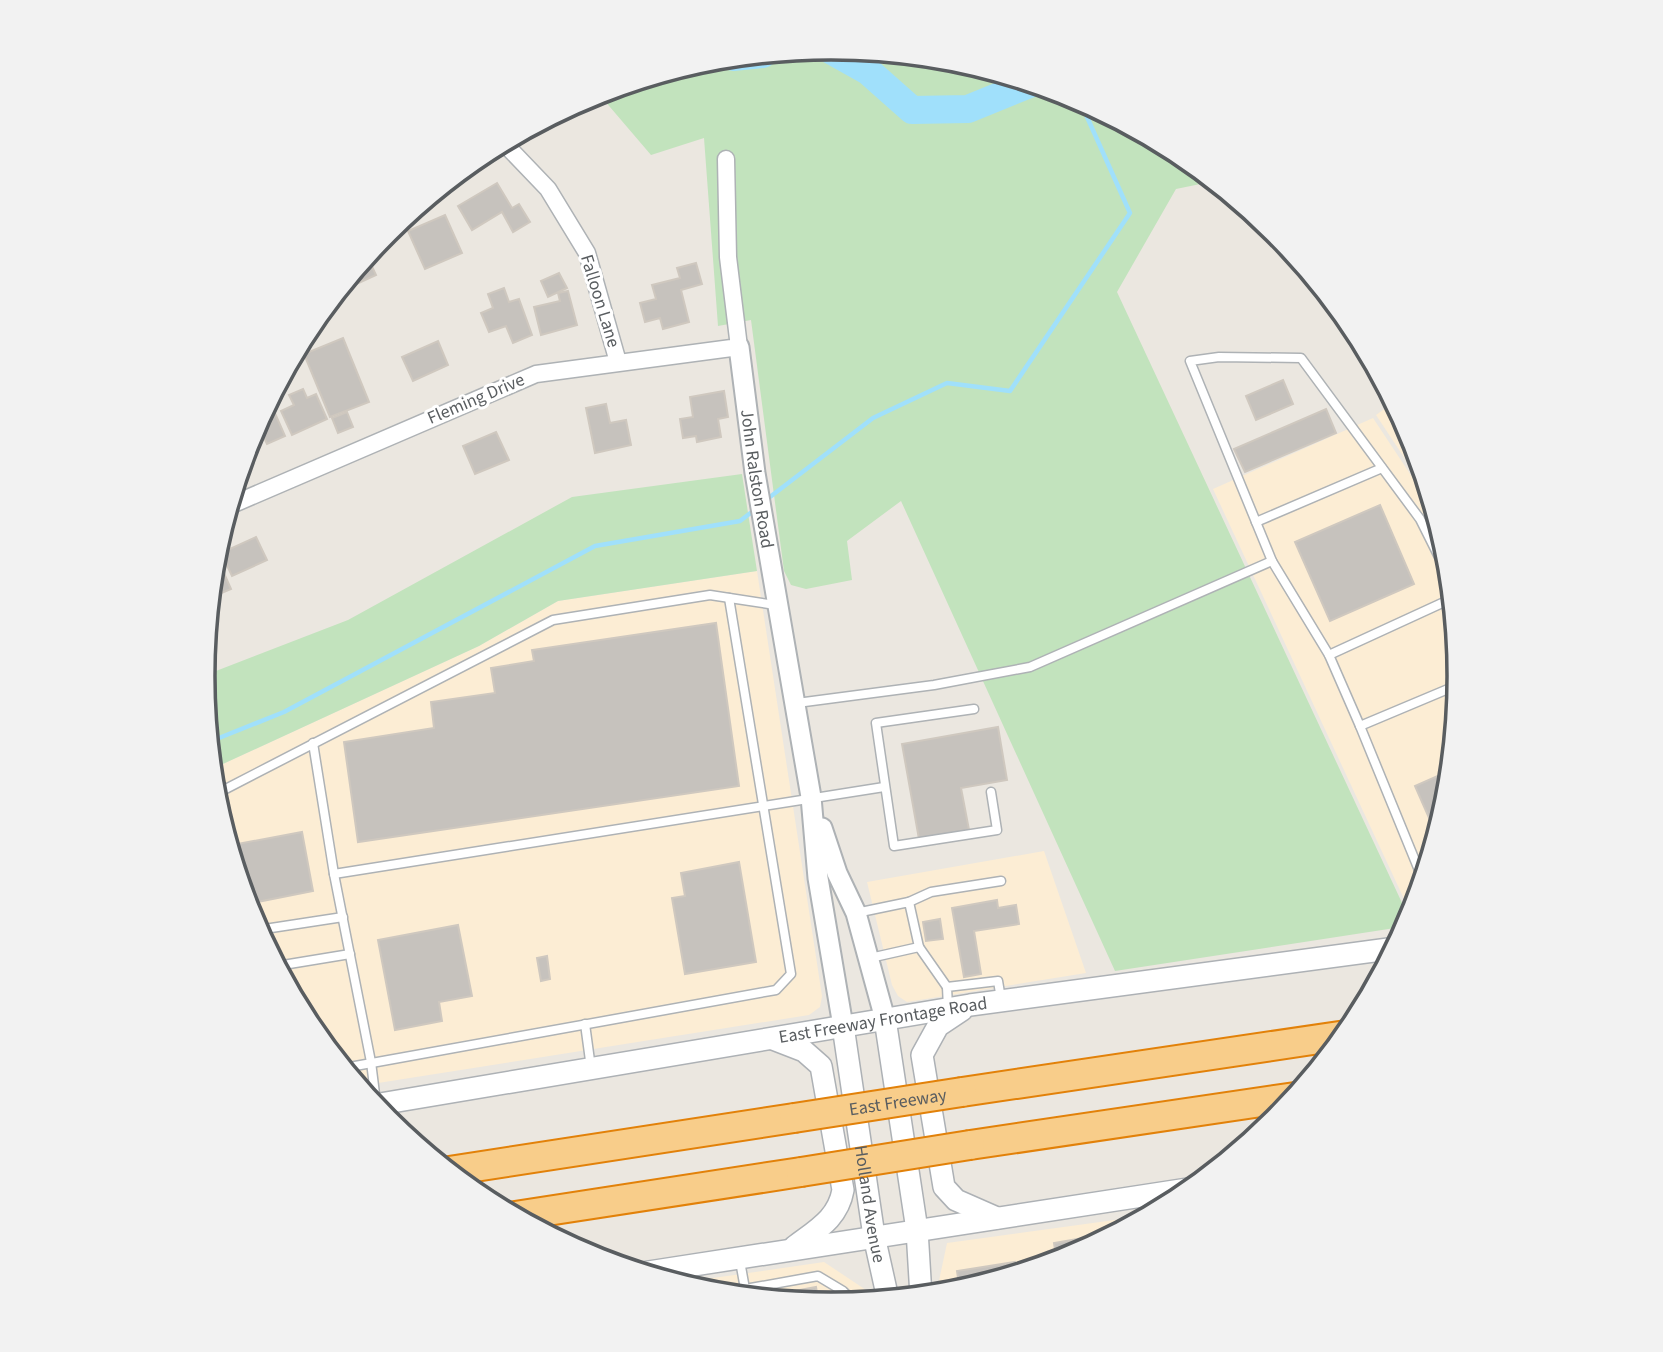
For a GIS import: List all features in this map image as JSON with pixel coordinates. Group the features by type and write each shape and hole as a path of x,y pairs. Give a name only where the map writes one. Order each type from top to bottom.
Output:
{"highway":[{"path":"1198,1058 1341,1023"},
{"name":"East Freeway","path":"462,1169 1331,1037"},
{"path":"530,1214 1279,1099"},
{"path":"1247,1104 1276,1103"}],"main road":[{"name":"East Freeway Frontage Road","path":"387,1103 885,1019 949,1014 970,1005 1384,950"},
{"path":"949,1014 938,1026 922,1055 944,1187 956,1200 997,1218"},
{"name":"John Ralston Road","path":"885,1019 917,1230"},
{"name":"Holland Avenue","path":"844,1026 874,1236 886,1290"},
{"path":"769,1038 804,1051 821,1066 843,1190 841,1205 831,1219 792,1249"},
{"path":"666,1269 1166,1194"},
{"path":"917,1230 920,1286"}],"street":[{"name":"Falloon Lane","path":"510,150 548,189 587,253 618,362"},
{"name":"John Ralston Road","path":"726,159 728,257 755,473 796,703 811,797 818,878 844,1026"},
{"name":"Fleming Drive","path":"241,501 536,374 739,347"},
{"name":"John Ralston Road","path":"811,797 837,873 856,913 885,1019"}],"lane":[{"path":"1417,866 1329,655 1272,561 1190,361 1219,357 1301,358 1420,520 1434,548"},
{"path":"1256,522 1382,468"},
{"path":"796,703 934,685 1030,667 1272,561"},
{"path":"226,789 553,620 710,595 780,605"},
{"path":"354,1066 776,990 791,974 729,598"},
{"path":"1329,655 1444,602"},
{"path":"1360,726 1448,689"},
{"path":"974,709 876,723 894,846 996,830 991,792"},
{"path":"313,743 373,1088"},
{"path":"334,874 884,787"},
{"path":"856,913 909,902 931,892 1001,881"},
{"path":"909,902 919,947 947,987 949,1014"},
{"path":"269,928 342,917"},
{"path":"870,958 919,947"},
{"path":"287,964 350,954"},
{"path":"947,987 998,981 1001,1001"},
{"path":"585,1024 591,1068"},
{"path":"740,1258 745,1286"},
{"path":"754,1287 818,1276 844,1292"}],"shaded area":[{"path":"1386,408 1412,469 1376,415"},
{"path":"1373,418 1417,484 1427,516 1443,596 1447,636 1447,716 1443,756 1427,836 1405,901 1213,489"},
{"path":"757,571 822,996 820,1007 809,1015 370,1084 319,1019 279,949 262,912 236,836 222,765 479,646 558,601"},
{"path":"1044,851 1086,973 907,1002 898,996 892,985 867,882"},
{"path":"1123,1219 1067,1246 1030,1260 1027,1256 1028,1261 939,1283 947,1243"},
{"path":"824,1262 866,1291 791,1291 704,1279"}],"green space":[{"path":"791,61 872,61 952,71 1030,92 1067,106 1140,142 1202,184 1176,189 1117,292 1403,906 1394,928 1115,971 901,501 847,541 852,580 806,589 791,585 784,571 751,320 718,326 704,138 651,155 606,102 633,92 711,71"},
{"path":"742,474 757,571 558,601 479,646 222,765 216,716 215,671 348,620 572,497"}],"building":[{"path":"497,183 512,208 519,204 530,222 513,232 502,212 472,230 458,206"},
{"path":"445,215 462,253 425,269 408,231"},
{"path":"696,263 702,284 681,290 689,322 663,329 660,318 645,322 640,303 656,299 652,285 680,278 677,268"},
{"path":"372,266 376,275 356,284"},
{"path":"559,273 567,288 548,297 541,281"},
{"path":"504,288 509,302 519,299 532,335 513,343 506,326 489,332 481,313 493,308 488,294"},
{"path":"568,291 577,325 541,335 534,307 560,301 558,293"},
{"path":"343,338 369,402 330,417 305,356 307,353"},
{"path":"438,341 448,365 413,381 402,357"},
{"path":"1283,380 1293,404 1256,420 1246,396"},
{"path":"303,389 307,398 316,394 327,419 292,435 281,411 294,405 289,395"},
{"path":"724,391 728,417 718,419 721,437 697,442 696,436 683,438 680,419 693,417 690,397"},
{"path":"606,404 610,423 626,420 631,445 595,453 586,408"},
{"path":"1326,409 1336,433 1245,472 1234,449"},
{"path":"347,412 353,427 338,433 332,418"},
{"path":"275,413 285,436 267,444 264,437"},
{"path":"496,432 509,460 475,474 463,446"},
{"path":"1380,505 1414,584 1330,621 1295,542"},
{"path":"256,537 267,560 232,576 226,563 228,550"},
{"path":"224,573 231,589 220,594"},
{"path":"716,623 739,786 358,842 344,742 434,728 431,702 495,693 491,668 534,661 532,650"},
{"path":"998,727 1007,780 961,788 969,830 919,839 902,744"},
{"path":"1440,775 1430,821 1415,786"},
{"path":"302,832 313,891 258,902 238,844"},
{"path":"739,862 756,962 685,974 672,898 685,896 681,873"},
{"path":"997,900 998,908 1016,905 1019,924 974,931 981,974 964,977 952,908"},
{"path":"940,919 943,939 926,941 923,922"},
{"path":"458,925 472,996 439,1002 442,1021 395,1030 378,940"},
{"path":"547,956 550,979 541,981 537,958"},
{"path":"1085,1238 1055,1250 1054,1243"},
{"path":"1015,1262 1015,1264 958,1279 957,1271"},
{"path":"816,1287 817,1292 794,1291"}],"waterway":[{"path":"849,60 868,71 912,110 968,109 1018,89"},
{"path":"766,500 873,418 947,383 1010,391 1130,213 1086,115"},
{"path":"218,738 284,712 595,546 740,521 757,508"}]}
